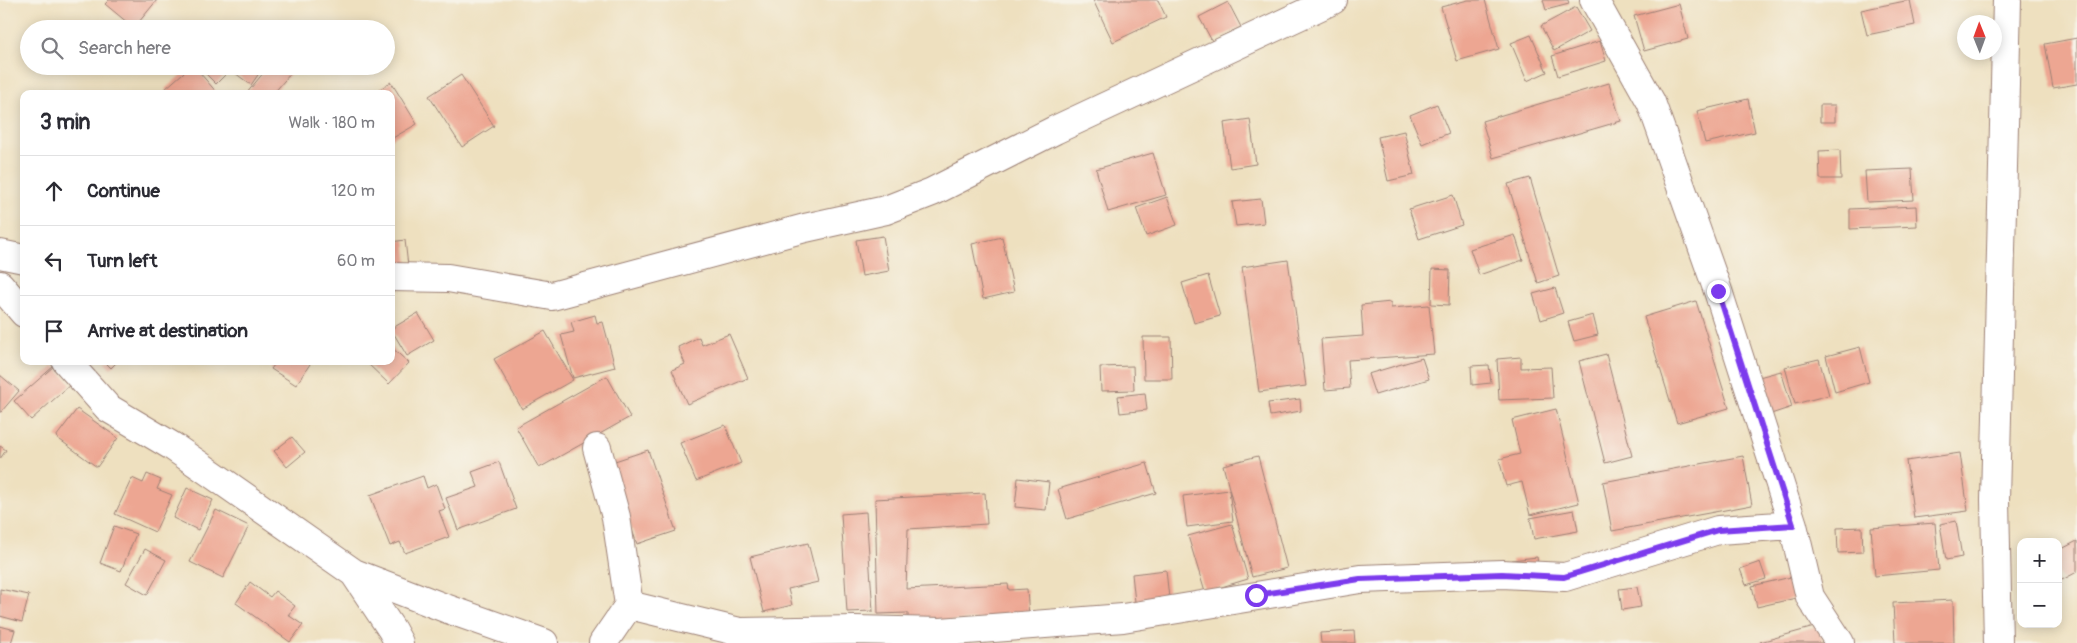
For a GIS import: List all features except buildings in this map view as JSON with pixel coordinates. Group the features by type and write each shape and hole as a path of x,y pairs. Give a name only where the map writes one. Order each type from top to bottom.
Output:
{"street":[{"path":"395,277 448,278 552,296 804,228 886,210 932,192 1055,130 1334,0"},
{"path":"1594,0 1651,102 1718,291 1793,525 1810,597 1840,643"},
{"path":"1998,643 1995,500 2007,0"},
{"path":"0,254 20,258"},
{"path":"0,285 20,308"},
{"path":"70,365 108,408 172,446 354,573 544,643"},
{"path":"597,448 616,518 629,605 603,643"},
{"path":"629,605 740,632 855,630 941,632 1123,618 1360,579 1502,574 1564,577 1718,530 1793,525"},
{"path":"354,573 399,643"}],"route":[{"path":"1256,595 1360,579 1502,574 1564,577 1718,530 1793,525 1718,291"}]}
